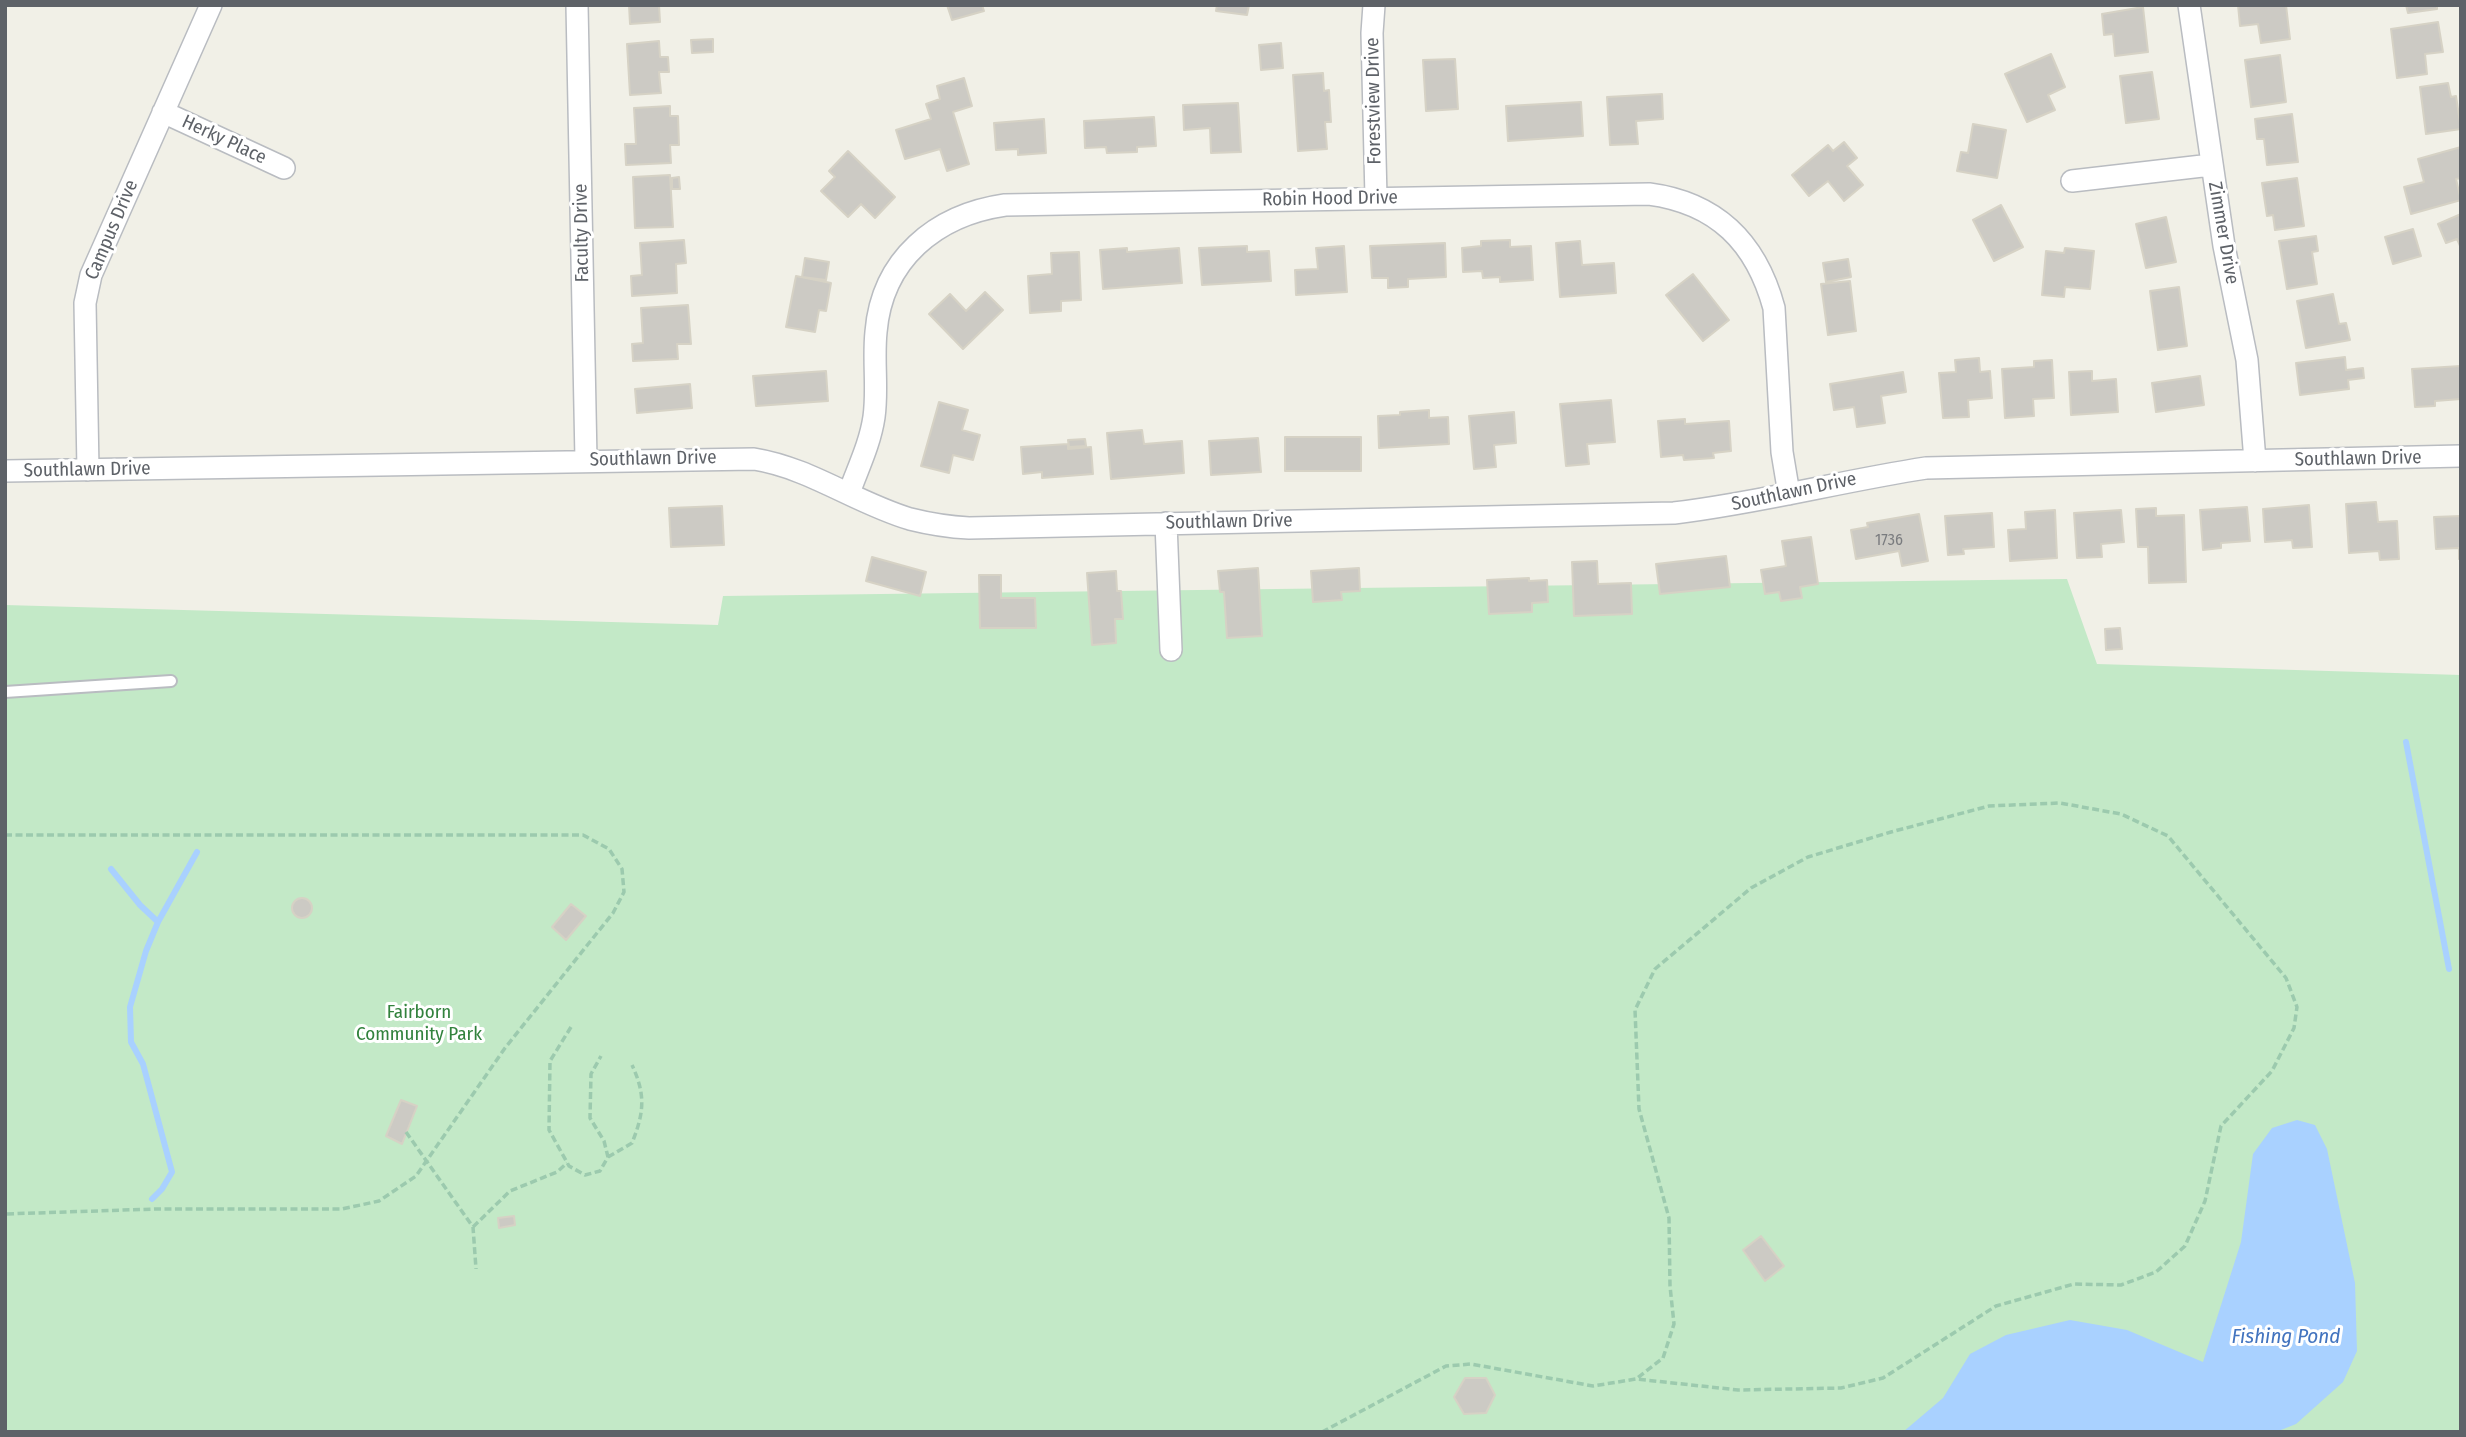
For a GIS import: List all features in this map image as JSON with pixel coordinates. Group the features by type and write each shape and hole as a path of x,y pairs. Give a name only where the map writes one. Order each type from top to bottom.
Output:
{"street":[{"name":"Campus Drive","path":"88,470 85,303 90,275 211,5"},
{"name":"Faculty Drive","path":"577,5 586,460"},
{"name":"Forestview Drive","path":"1374,5 1372,33 1376,198"},
{"name":"Zimmer Drive","path":"2189,5 2224,246 2247,360 2255,461"},
{"name":"Herky Place","path":"163,112 284,168"},
{"path":"2073,181 2211,165"},
{"name":"Robin Hood Drive","path":"849,493 869,440 874,418 877,386 876,333 883,299 893,275 907,254 925,236 943,224 976,211 1005,205 1648,194 1684,201 1718,219 1744,243 1758,263 1774,308 1782,452 1789,494"},
{"name":"Southlawn Drive","path":"5,471 754,459 793,468 907,518 949,527 1674,513 1727,507 1871,476 1926,468 2461,456"},
{"path":"1166,523 1171,650"}],"lane":[{"path":"5,692 171,681"}],"path":[{"path":"1322,1432 1446,1366 1471,1364 1593,1386 1636,1379 1738,1390 1841,1388 1883,1378 1996,1306 2074,1284 2121,1285 2156,1272 2185,1246 2205,1200 2221,1126 2272,1071 2294,1028 2297,1007 2286,978 2168,836 2121,814 2060,803 1989,806 1891,832 1808,858 1751,888 1655,969 1635,1010 1639,1109 1669,1218 1670,1286 1674,1324 1663,1358 1636,1379"},
{"path":"5,835 583,835 609,849 622,869 624,892 613,913 505,1048 416,1176 379,1201 342,1209 155,1209 5,1214"},
{"path":"571,1027 550,1062 549,1130 567,1163 577,1172 590,1175 600,1171 608,1157 632,1143 642,1112 642,1084 632,1065"},
{"path":"601,1056 591,1074 590,1118 604,1141 608,1157"},
{"path":"406,1132 473,1227 476,1269"},
{"path":"473,1227 510,1191 557,1172 567,1163"}],"green space":[{"name":"Fairborn Community Park","path":"2067,579 2097,664 2461,675 2461,1432 5,1432 5,605 718,625 723,596"}],"water":[{"name":"Fishing Pond","path":"2297,1120 2315,1125 2327,1149 2355,1283 2357,1351 2343,1382 2296,1424 2276,1432 1903,1432 1943,1398 1970,1354 2006,1335 2070,1320 2127,1330 2203,1362 2241,1242 2253,1154 2272,1128"}],"building":[{"path":"629,5 659,5 660,22 630,24"},
{"path":"947,5 982,5 984,11 952,20"},
{"path":"1217,5 1249,5 1247,15 1216,11"},
{"path":"2238,5 2286,5 2290,39 2261,43 2258,24 2240,26"},
{"path":"2406,5 2437,5 2437,9 2408,13"},
{"path":"2143,7 2148,52 2115,56 2113,34 2104,35 2102,14"},
{"path":"2438,22 2443,52 2425,54 2427,74 2397,78 2391,29"},
{"path":"713,39 713,52 692,53 691,40"},
{"path":"659,41 660,57 668,57 669,72 659,72 661,93 630,95 627,44"},
{"path":"1281,43 1283,68 1261,70 1259,45"},
{"path":"2051,54 2065,87 2048,95 2055,110 2027,122 2005,74"},
{"path":"2280,55 2286,102 2251,107 2245,60"},
{"path":"1455,59 1458,109 1426,111 1423,60"},
{"path":"2152,72 2159,119 2126,123 2120,76"},
{"path":"1323,73 1324,91 1329,90 1331,122 1325,122 1327,149 1298,151 1293,75"},
{"path":"964,78 972,106 953,112 969,164 947,171 940,149 905,159 896,130 931,119 926,104 940,99 937,86"},
{"path":"2448,83 2451,97 2456,96 2461,129 2426,134 2420,87"},
{"path":"1662,94 1663,119 1636,121 1638,144 1610,145 1607,97"},
{"path":"1581,102 1583,136 1508,141 1506,106"},
{"path":"1238,103 1241,152 1211,153 1210,128 1184,130 1183,105"},
{"path":"670,106 670,116 678,116 679,145 670,145 671,163 626,165 625,144 636,144 634,108"},
{"path":"2292,114 2298,162 2267,165 2264,139 2257,139 2255,119"},
{"path":"1154,117 1156,146 1137,147 1137,152 1107,153 1106,147 1085,148 1084,121"},
{"path":"1044,119 1046,153 1018,155 1018,149 996,150 994,123"},
{"path":"1973,124 2006,130 1997,178 1957,171 1961,152 1968,153"},
{"path":"1844,142 1857,158 1847,166 1863,185 1844,201 1828,181 1809,196 1792,175 1828,145 1833,151"},
{"path":"2461,147 2461,178 2456,179 2461,200 2411,214 2404,187 2424,182 2418,159"},
{"path":"848,151 895,197 875,218 861,204 848,217 821,191 835,177 829,171"},
{"path":"670,175 673,227 635,228 633,177"},
{"path":"679,177 680,189 672,189 672,178"},
{"path":"2297,178 2304,226 2275,230 2273,215 2267,216 2262,183"},
{"path":"2001,205 2023,247 1994,261 1973,220"},
{"path":"2461,214 2461,248 2457,239 2446,243 2438,224"},
{"path":"2166,217 2176,262 2146,268 2136,224"},
{"path":"2413,229 2421,256 2393,264 2385,237"},
{"path":"2316,236 2318,251 2312,252 2317,284 2287,289 2279,241"},
{"path":"684,240 686,263 676,264 677,293 632,296 631,276 642,275 640,243"},
{"path":"1510,240 1510,247 1531,246 1533,280 1500,282 1500,277 1483,278 1482,271 1463,272 1462,248 1481,246 1481,241"},
{"path":"1580,241 1582,265 1614,263 1616,293 1560,297 1556,243"},
{"path":"1445,243 1446,277 1408,279 1408,287 1388,288 1388,278 1372,278 1370,246"},
{"path":"1247,246 1247,252 1269,251 1271,281 1202,285 1199,248"},
{"path":"1344,246 1347,292 1296,295 1295,270 1318,269 1316,248"},
{"path":"1127,248 1127,252 1179,248 1182,283 1103,289 1100,250"},
{"path":"2065,248 2094,251 2090,289 2065,287 2064,297 2042,295 2046,251 2064,253"},
{"path":"1079,252 1081,300 1061,301 1061,311 1030,313 1028,276 1052,274 1051,253"},
{"path":"805,258 829,262 826,280 802,277"},
{"path":"1848,259 1851,277 1826,282 1823,263"},
{"path":"1693,274 1729,320 1703,341 1666,295"},
{"path":"796,276 831,283 826,311 819,310 815,332 786,327"},
{"path":"1850,281 1856,331 1828,335 1821,284"},
{"path":"2179,287 2187,346 2158,350 2150,291"},
{"path":"985,292 1003,310 963,349 929,314 950,294 966,311"},
{"path":"2333,294 2339,324 2346,323 2350,340 2306,348 2297,301"},
{"path":"688,305 691,344 677,344 678,359 633,361 632,344 643,343 641,308"},
{"path":"2345,357 2346,370 2363,368 2364,378 2348,380 2349,389 2300,395 2296,363"},
{"path":"1979,358 1980,372 1990,371 1992,398 1968,400 1969,417 1943,418 1939,373 1956,372 1955,360"},
{"path":"2052,360 2054,398 2033,399 2034,416 2005,418 2002,369 2034,367 2034,361"},
{"path":"2461,366 2461,399 2435,401 2435,406 2415,407 2412,369"},
{"path":"826,371 828,401 756,406 753,376"},
{"path":"2092,371 2092,381 2116,379 2118,412 2071,415 2069,372"},
{"path":"1903,372 1906,392 1881,396 1885,423 1857,427 1854,407 1834,410 1830,384"},
{"path":"2200,376 2204,405 2156,412 2152,383"},
{"path":"690,384 692,408 637,413 635,389"},
{"path":"1611,400 1615,442 1587,444 1589,464 1566,466 1560,404"},
{"path":"939,402 968,410 962,430 980,435 973,460 953,455 949,473 921,466"},
{"path":"1429,410 1429,418 1448,417 1449,444 1379,448 1378,416"},
{"path":"1514,412 1516,443 1494,445 1496,467 1474,469 1469,416"},
{"path":"1685,419 1685,424 1729,421 1731,451 1713,453 1714,458 1684,460 1683,455 1661,457 1658,421"},
{"path":"1142,430 1144,444 1182,441 1184,473 1111,479 1107,433"},
{"path":"1285,437 1361,437 1361,471 1285,471"},
{"path":"1258,438 1261,472 1211,475 1209,441"},
{"path":"1085,439 1086,446 1069,447 1068,440"},
{"path":"1068,444 1068,449 1091,447 1093,474 1042,478 1042,472 1023,474 1021,447"},
{"path":"2376,502 2378,522 2397,521 2399,559 2380,560 2379,551 2349,553 2346,504"},
{"path":"2309,505 2312,547 2293,548 2292,540 2265,542 2263,509"},
{"path":"722,506 724,545 671,547 669,508"},
{"path":"2247,507 2250,541 2221,543 2221,548 2203,550 2200,510"},
{"path":"2156,508 2156,516 2184,515 2186,582 2149,583 2148,547 2138,547 2136,509"},
{"path":"2055,510 2057,558 2010,561 2008,530 2026,529 2025,512"},
{"path":"2121,510 2124,542 2101,544 2102,557 2077,558 2074,513"},
{"path":"1992,513 1994,547 1963,549 1964,554 1948,555 1945,516"},
{"path":"1919,514 1928,561 1902,566 1899,551 1856,559 1851,530 1868,527 1867,523"},
{"path":"2461,516 2459,559 2459,548 2436,549 2434,517"},
{"path":"1811,537 1818,584 1800,587 1802,598 1781,601 1779,592 1765,594 1761,570 1786,566 1782,541"},
{"path":"1726,556 1730,587 1660,594 1656,564"},
{"path":"872,557 926,572 920,596 866,581"},
{"path":"1597,561 1598,584 1631,583 1632,614 1574,616 1572,562"},
{"path":"1258,568 1262,636 1227,638 1224,592 1220,592 1218,571"},
{"path":"1359,568 1360,591 1341,592 1342,600 1313,602 1311,571"},
{"path":"1116,571 1123,619 1115,619 1116,643 1092,645 1087,573"},
{"path":"979,575 1001,575 1001,598 1035,598 1036,628 980,628"},
{"path":"1529,578 1529,581 1547,580 1548,602 1532,603 1532,612 1489,614 1487,580"},
{"path":"2120,628 2122,649 2106,650 2105,629"},
{"path":"302,898 309,901 312,908 309,915 302,918 295,915 292,908 295,901"},
{"path":"571,904 586,916 566,940 552,927"},
{"path":"401,1100 417,1106 402,1144 386,1136"},
{"path":"514,1216 515,1225 499,1228 498,1218"},
{"path":"1761,1236 1784,1266 1765,1281 1743,1250"},
{"path":"1465,1378 1486,1378 1495,1395 1486,1413 1464,1414 1454,1397"}],"waterway":[{"path":"2406,742 2449,969"},
{"path":"152,1199 172,1172 143,1064 131,1042 130,1007 146,951 158,922 197,852"},
{"path":"111,869 140,905 158,922"}]}
